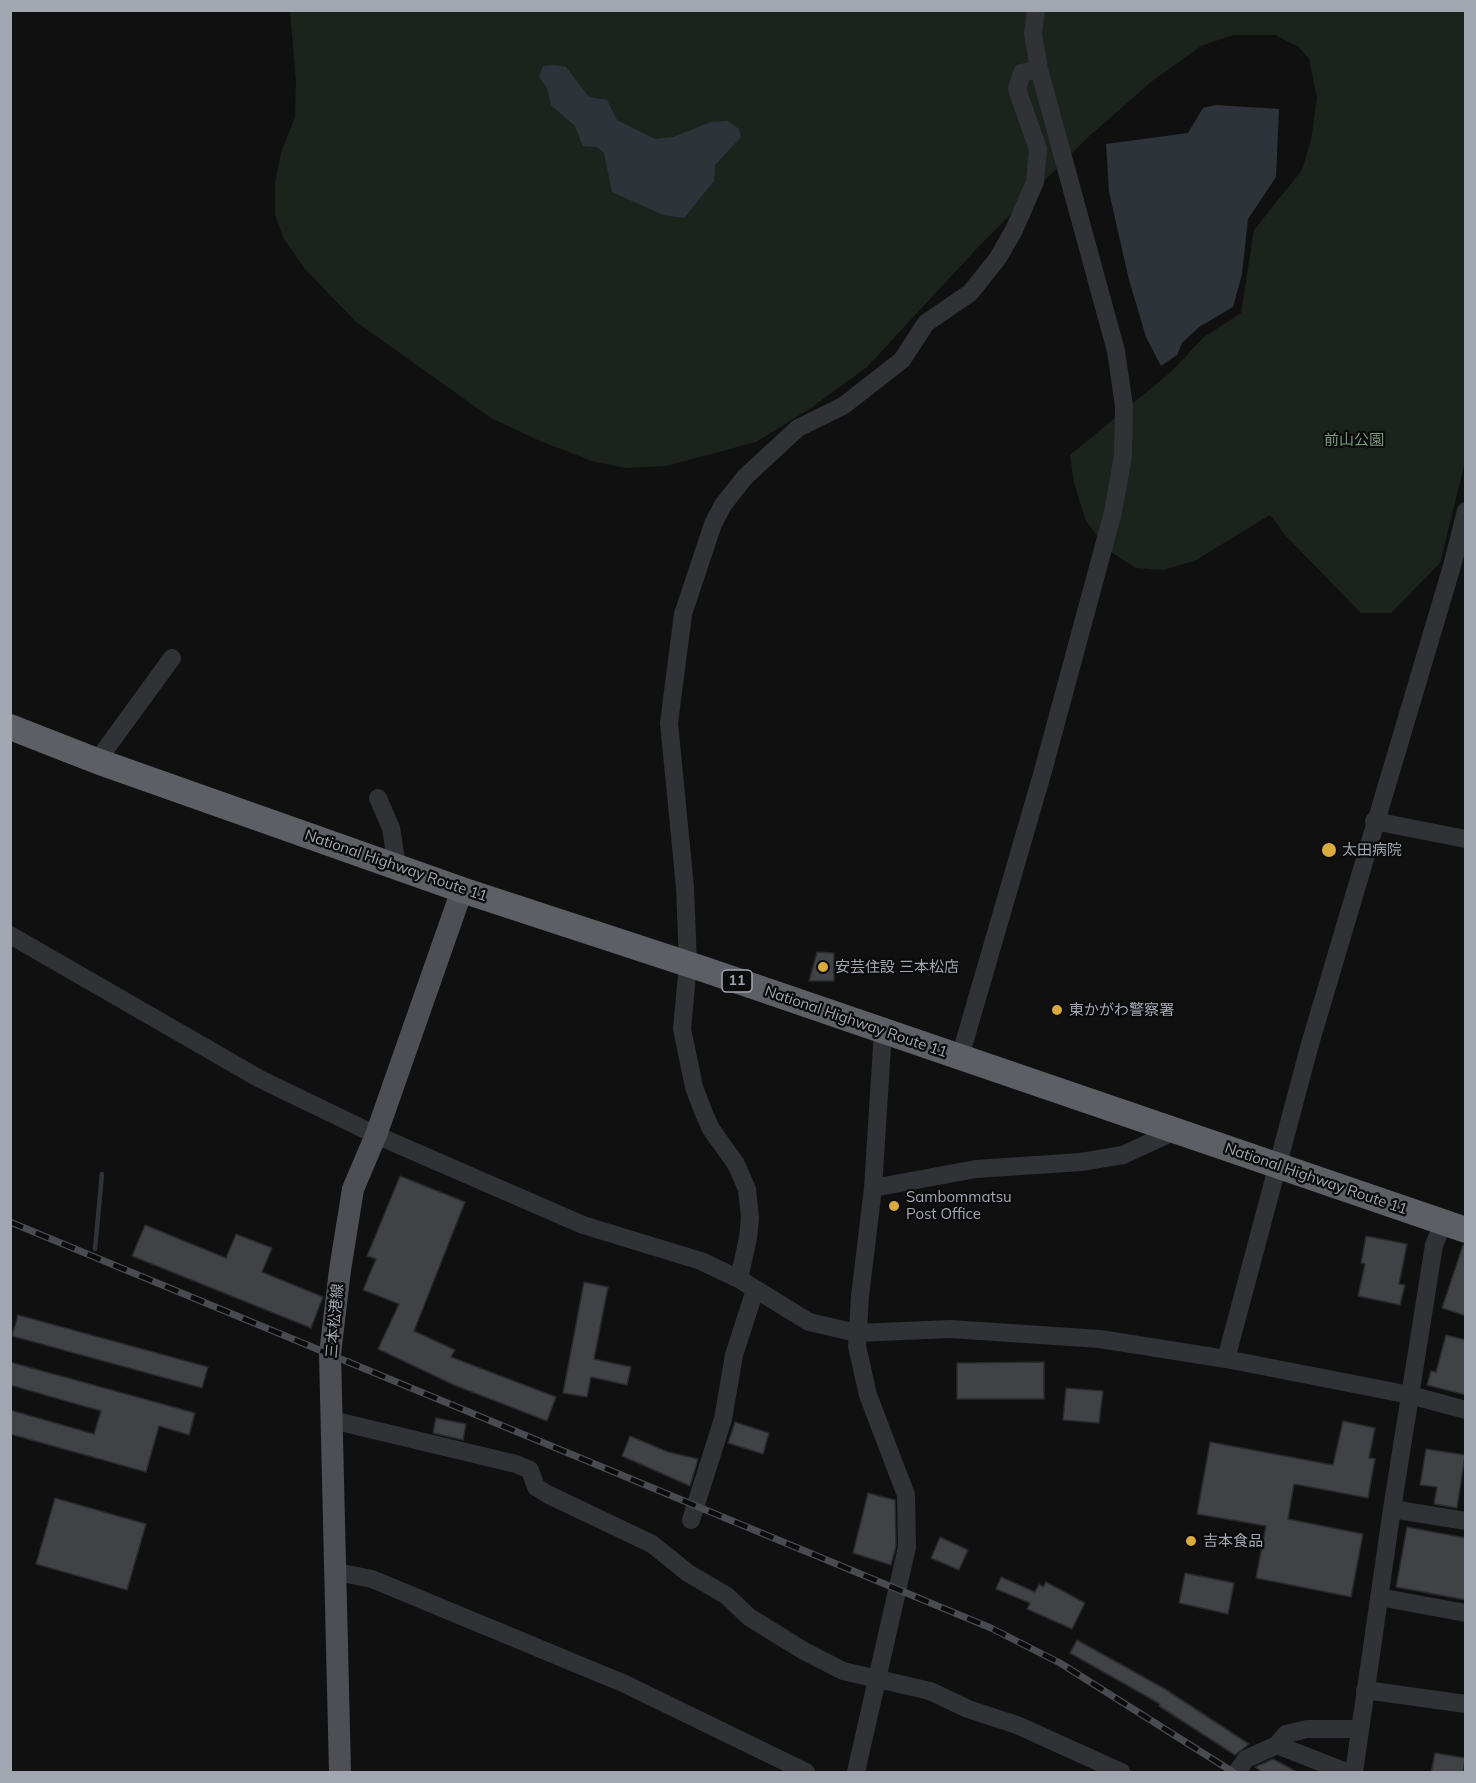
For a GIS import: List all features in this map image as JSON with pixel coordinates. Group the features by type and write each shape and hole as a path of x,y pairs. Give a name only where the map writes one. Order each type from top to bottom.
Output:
{"highway":[{"name":"National Highway Route 11","path":"10,727 97,761 462,890 688,964 1454,1226"}],"main road":[{"name":"三本松港線","path":"340,1773 330,1353 345,1232 354,1189 376,1135 462,890"}],"street":[{"path":"960,1057 1113,512 1123,456 1124,406 1116,351 1039,69 1033,34 1036,10"},
{"path":"739,1279 748,1238 749,1202 739,1169 711,1129 694,1087 682,1029 688,964 685,887 669,723 683,614 713,524 723,506 752,470 798,428 843,406 902,360 926,323 970,294 998,258 1014,230 1035,182 1038,149 1017,89 1022,73 1039,69"},
{"path":"1226,1359 1374,821 1459,566 1466,511"},
{"path":"97,761 172,658"},
{"path":"378,798 391,828 397,866"},
{"path":"1374,821 1466,838"},
{"path":"10,935 260,1079 376,1135 583,1225 701,1260 739,1279 809,1322 857,1333 950,1329 1100,1339 1226,1359 1410,1395 1466,1410"},
{"path":"856,1773 907,1547 907,1506 898,1470 868,1395 857,1346 873,1188 883,1031"},
{"path":"873,1188 975,1169 1081,1162 1123,1155 1175,1131"},
{"path":"1354,1773 1392,1509 1434,1245 1454,1226"},
{"path":"691,1520 723,1419 734,1355 755,1290"},
{"path":"332,1420 516,1464 530,1470 536,1487 652,1544 688,1573 728,1596 749,1617 804,1651 843,1671 930,1692 968,1709 1017,1725 1121,1773"},
{"path":"1392,1509 1466,1521"},
{"path":"337,1572 372,1579 625,1684 806,1773"},
{"path":"1379,1597 1466,1612"},
{"path":"1365,1690 1466,1704"},
{"path":"1238,1773 1246,1759 1277,1745 1286,1734 1307,1730 1360,1729"},
{"path":"1277,1745 1346,1773"}],"green space":[{"name":"前山公園","path":"290,11 1465,11 1465,462 1440,563 1391,613 1361,613 1286,536 1270,515 1196,560 1164,570 1136,568 1108,550 1086,521 1074,483 1070,455 1171,372 1204,337 1241,313 1254,230 1302,170 1311,140 1317,98 1309,59 1299,47 1275,35 1233,35 1201,46 1151,82 1085,140 982,243 867,367 811,408 756,442 666,466 626,468 592,461 540,441 491,418 355,321 305,269 284,239 275,215 275,183 281,153 295,117 296,81"}],"shaded area":[{"path":"543,66 566,67 589,97 607,100 617,120 655,139 673,137 711,122 728,121 739,129 741,137 715,165 714,181 684,218 663,215 612,192 604,153 597,147 583,146 575,126 551,105 547,88 539,77"},
{"path":"1216,105 1279,109 1276,177 1248,219 1242,274 1233,307 1199,327 1182,343 1177,355 1161,366 1146,337 1129,280 1109,192 1106,144 1188,133 1203,108"}],"building":[{"name":"安芸住設 三本松店","path":"817,952 834,953 834,981 809,981"},
{"path":"400,1176 465,1202 414,1331 455,1350 451,1357 556,1397 547,1421 454,1385 378,1349 399,1304 363,1290 376,1259 367,1256"},
{"path":"145,1225 226,1258 236,1234 272,1248 262,1272 323,1297 311,1328 132,1256"},
{"path":"1366,1236 1407,1244 1399,1284 1405,1285 1400,1305 1358,1296 1365,1264 1361,1263"},
{"path":"1463,1245 1466,1246 1466,1316 1442,1308"},
{"path":"584,1282 608,1287 594,1359 631,1367 627,1385 591,1377 587,1397 563,1393"},
{"path":"18,1315 208,1367 202,1388 12,1336"},
{"path":"1446,1335 1466,1340 1466,1395 1427,1385 1431,1371 1436,1372"},
{"path":"10,1362 195,1413 189,1435 159,1426 146,1472 10,1434 10,1410 94,1434 101,1411 10,1385"},
{"path":"1044,1362 1044,1399 957,1399 957,1363"},
{"path":"1066,1388 1103,1391 1099,1423 1063,1420"},
{"path":"436,1418 466,1424 463,1440 433,1433"},
{"path":"1343,1421 1375,1428 1369,1458 1375,1459 1368,1498 1294,1484 1288,1519 1363,1534 1351,1597 1256,1578 1266,1526 1197,1514 1210,1442 1333,1465"},
{"path":"735,1422 769,1433 763,1454 728,1443"},
{"path":"630,1436 668,1452 698,1459 690,1486 622,1456"},
{"path":"1426,1449 1465,1455 1457,1508 1434,1504 1437,1487 1420,1485"},
{"path":"868,1493 895,1500 896,1546 891,1565 853,1553"},
{"path":"55,1498 146,1524 127,1590 36,1564"},
{"path":"1407,1527 1466,1538 1466,1600 1396,1587"},
{"path":"940,1537 968,1550 959,1570 931,1558"},
{"path":"1185,1573 1234,1583 1228,1614 1179,1603"},
{"path":"1001,1577 1035,1592 1039,1584 1043,1587 1046,1582 1085,1603 1072,1629 1027,1609 1030,1603 996,1589"},
{"path":"1077,1640 1165,1689 1249,1744 1235,1755 1159,1706 1160,1704 1070,1653"},
{"path":"1435,1753 1465,1758 1463,1773 1431,1773"},
{"path":"1273,1759 1299,1773 1263,1773 1255,1767"}],"waterway":[{"path":"95,1249 102,1174"}],"railway":[{"path":"10,1222 991,1628 1060,1663 1233,1772"}],"place":[{"name":"太田病院","path":"1329,850"},
{"name":"安芸住設 三本松店","path":"823,967"},
{"name":"東かがわ警察署","path":"1057,1010"},
{"name":"Sambommatsu Post Office","path":"894,1206"},
{"name":"吉本食品","path":"1191,1541"}]}
